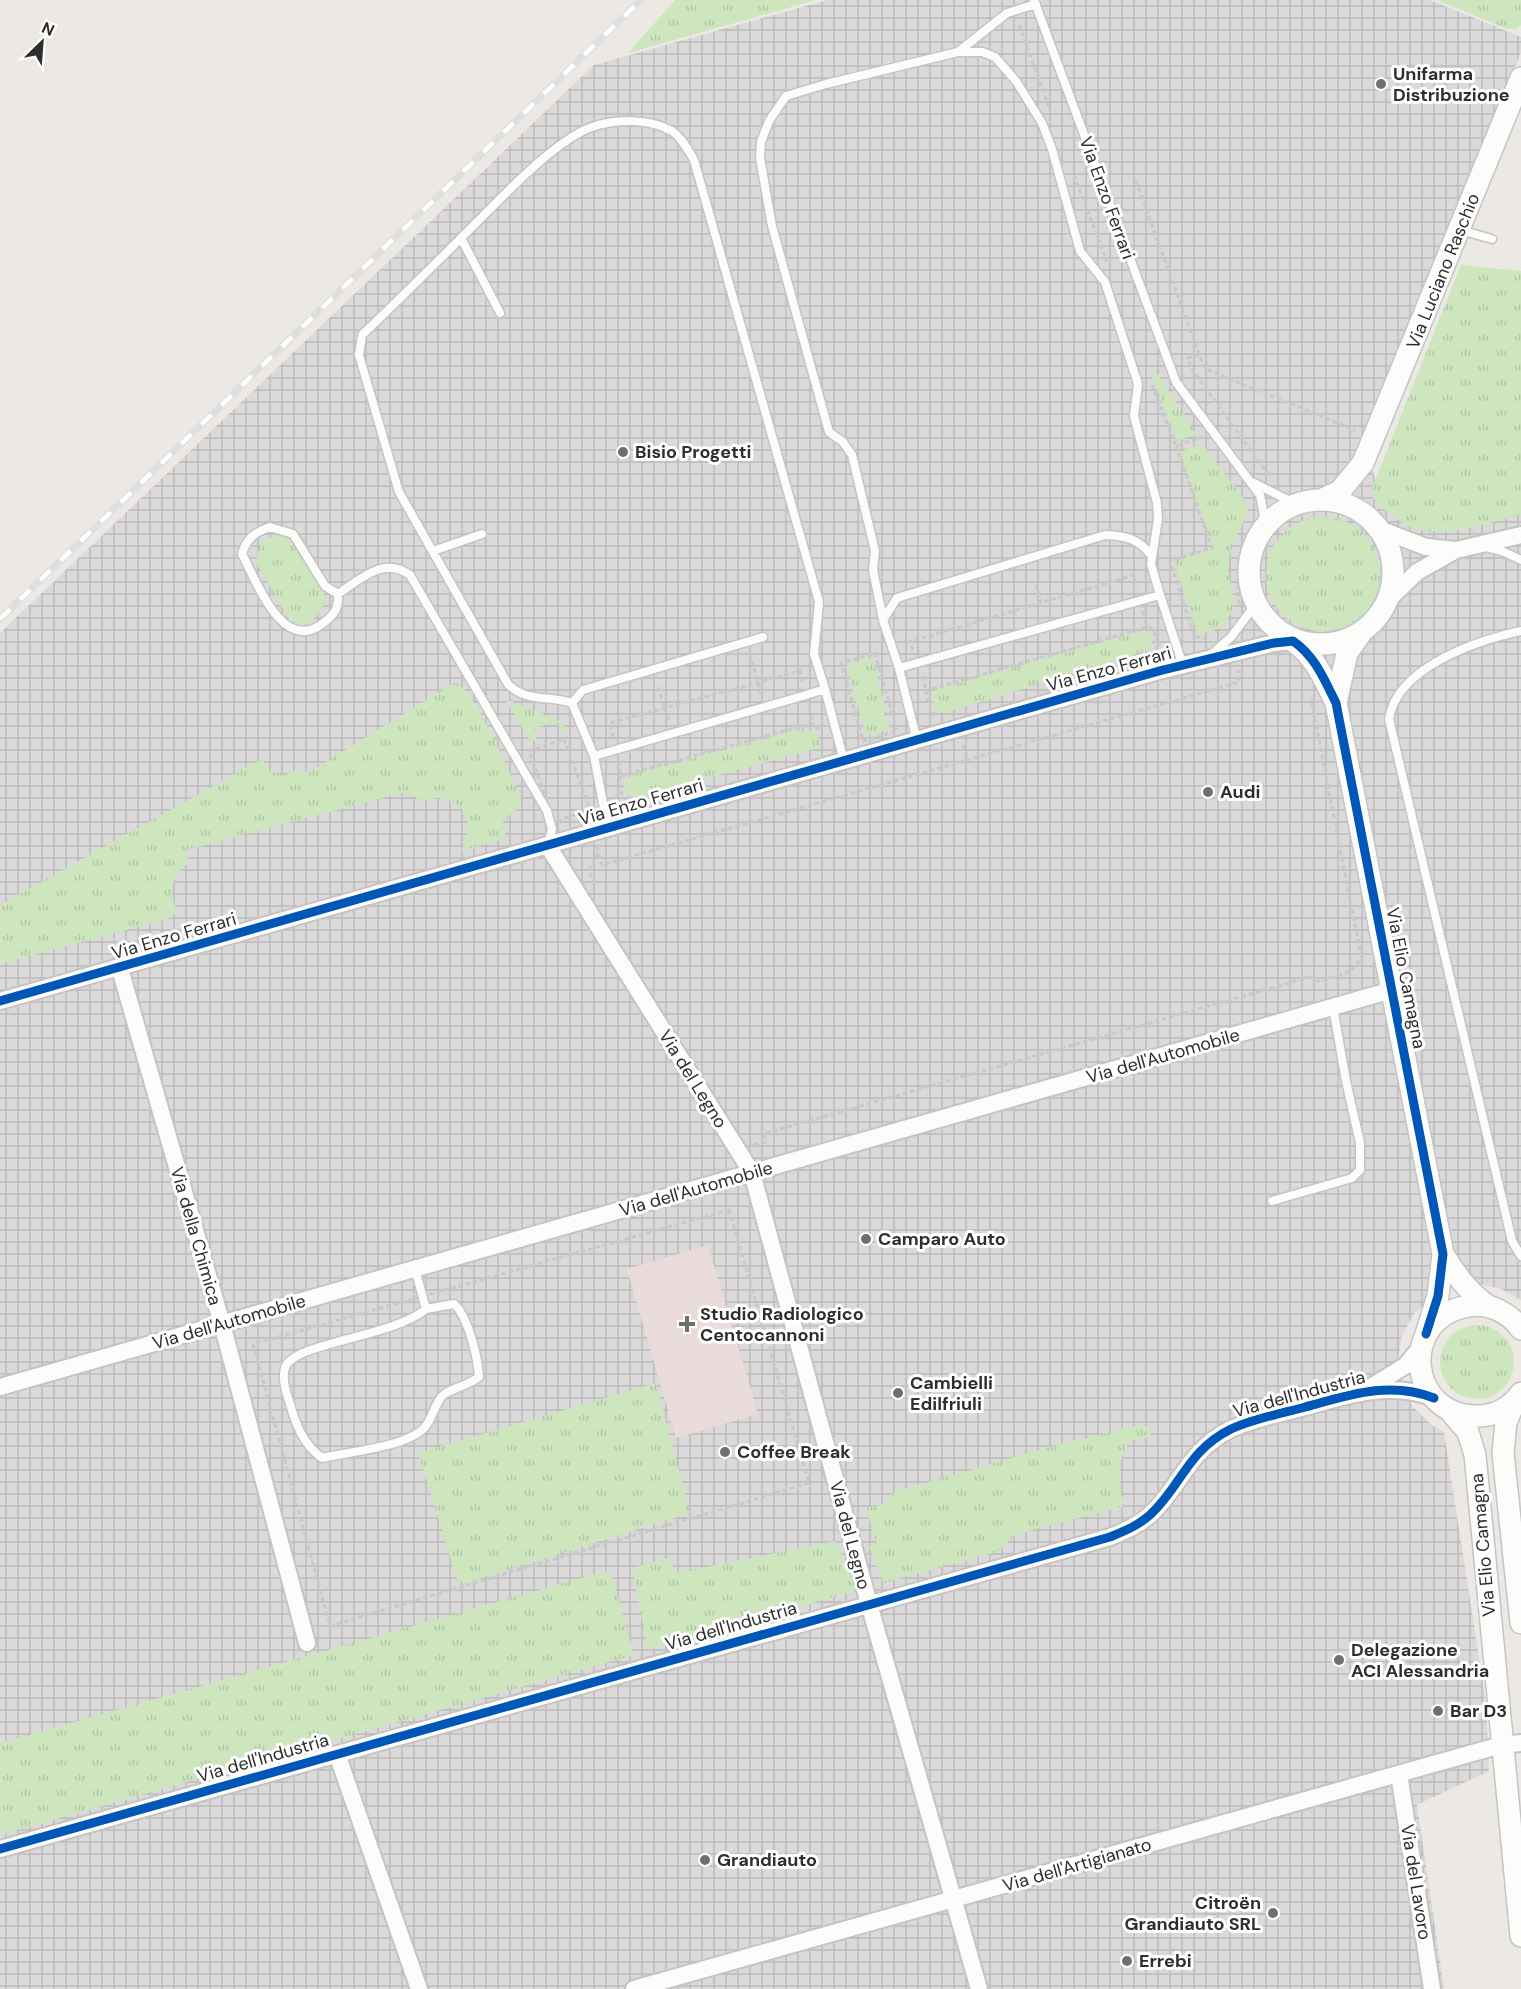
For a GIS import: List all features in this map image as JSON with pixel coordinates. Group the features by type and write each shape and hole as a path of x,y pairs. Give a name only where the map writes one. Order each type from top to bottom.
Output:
{"street":[{"name":"Via Luciano Raschio","path":"1363,463 1361,497 1373,523 1388,544 1393,565 1388,600 1372,624 1361,633 1340,642 1325,644 1293,641 1266,619 1247,609 1248,567 1255,528 1296,504 1321,500 1340,492 1363,463 1521,78"},
{"name":"Via Luciano Raschio","path":"1321,500 1337,502 1373,523"},
{"path":"1373,523 1426,547 1463,548 1521,535"},
{"path":"1388,600 1417,572 1463,548"},
{"name":"Via Elio Camagna","path":"1336,703 1347,653 1361,633"},
{"name":"Via Enzo Ferrari","path":"0,1001 120,969 1183,666 1258,646 1293,641"},
{"name":"Via Elio Camagna","path":"1293,641 1305,650 1318,666 1336,703 1443,1254 1438,1296 1419,1365 1424,1383 1468,1432 1475,1455 1511,1744 1521,1936"},
{"name":"Via del Legno","path":"548,846 752,1173 869,1604 979,1989"},
{"name":"Via della Chimica","path":"120,969 222,1324 307,1643"},
{"name":"Via dell'Automobile","path":"0,1387 1392,990"},
{"name":"Via Elio Camagna","path":"1443,1254 1461,1282 1488,1306 1510,1317 1521,1329"},
{"path":"1424,1341 1440,1318 1459,1307 1488,1306"},
{"name":"Via dell'Industria","path":"1363,1391 1405,1366 1424,1341"},
{"name":"Via dell'Industria","path":"0,1850 1110,1537 1134,1527 1152,1513 1187,1465 1217,1436 1246,1422 1363,1391 1390,1389 1411,1391 1442,1404"},
{"path":"1442,1404 1467,1416 1485,1416 1502,1410 1519,1396"},
{"name":"Via Elio Camagna","path":"1519,1396 1506,1422 1503,1453 1521,1623"},
{"name":"Via dell'Artigianato","path":"634,1989 1511,1744"},
{"path":"338,1754 419,1989"},
{"name":"Via del Lavoro","path":"1399,1774 1432,1989"}],"lane":[{"path":"958,52 1007,13 1035,2"},
{"name":"Via Enzo Ferrari","path":"1035,2 1176,382 1250,481 1264,506 1255,528"},
{"path":"917,741 899,668 883,620 873,570 875,551 852,455 843,442 829,432 772,226 760,158 761,142 774,111 786,96 826,84 958,52 982,52 995,57 1016,81 1030,102 1052,148 1080,251 1105,282 1138,384 1134,417 1157,503 1158,519 1150,564 1183,666"},
{"path":"608,829 594,756 572,703 560,699 526,697 508,684 399,492 359,355 362,335 534,167 590,127 616,121 645,122 671,131 684,143 694,160 706,193 819,602 814,654 844,762"},
{"path":"1460,230 1492,239"},
{"path":"461,238 500,313"},
{"name":"Via Enzo Ferrari","path":"1250,481 1296,504"},
{"path":"270,527 293,534 324,586 338,594 339,607 325,622 307,630 292,629 277,620 242,554 248,539 270,527"},
{"path":"433,550 482,534"},
{"path":"883,620 897,598 1105,535 1126,536 1143,544 1151,555"},
{"path":"1463,548 1502,551 1521,560"},
{"path":"338,594 385,566 399,567 410,575 547,811 552,829 548,846"},
{"path":"899,668 1160,595"},
{"path":"1203,662 1231,637 1247,609"},
{"path":"1521,631 1465,646 1406,683 1396,694 1389,719 1512,1241 1521,1256"},
{"path":"572,703 583,690 763,637"},
{"path":"594,756 825,689"},
{"path":"1272,1201 1352,1178 1360,1170 1360,1143 1333,1007"},
{"path":"415,1269 426,1309"},
{"path":"454,1304 462,1311 478,1363 479,1377 466,1387 445,1394 439,1400 433,1418 422,1430 413,1435 322,1458 312,1450 297,1429 286,1392 284,1373 286,1364 299,1352 382,1331 415,1318 426,1309 454,1304"}],"path":[{"path":"1019,26 1052,115"},
{"path":"1073,171 1110,271"},
{"path":"1136,181 1203,365 1208,370 1355,430 1358,435"},
{"path":"1199,355 1188,358 1191,368 1270,477"},
{"path":"1152,384 1212,548 1170,561 1196,637 1203,640 1215,637"},
{"path":"1176,446 1205,436 1202,432"},
{"path":"1247,609 1238,567 1241,548 1255,528"},
{"path":"915,652 909,642 1041,602 1134,575 1137,586"},
{"path":"1036,585 1041,602"},
{"path":"1145,618 1147,627"},
{"path":"925,691 1147,627 1153,629 1156,635 1156,650 1139,658"},
{"path":"746,641 762,696"},
{"path":"875,653 897,731 863,741 841,663 875,653"},
{"path":"598,892 589,870 598,853 602,865 1239,682 1236,671 1244,669"},
{"path":"614,741 610,723 800,671 803,681"},
{"path":"926,684 925,691 932,715 936,719 942,718"},
{"path":"658,687 669,722"},
{"path":"748,1144 765,1142 763,1134 1313,976 1314,982 1349,971 1357,965 1361,956 1310,695"},
{"path":"809,708 813,724 822,732"},
{"path":"621,776 813,724"},
{"path":"564,739 590,809 555,822 529,751 564,739"},
{"path":"619,759 621,776 619,783 622,797 633,804"},
{"path":"729,1210 809,1483 330,1626 253,1344 423,1296 729,1210"}],"shaded area":[{"path":"827,0 1430,0 1521,37 1521,52 1365,438 1376,483 1521,506 1521,1300 1501,1289 1478,1284 1454,1287 1432,1297 1414,1314 1402,1335 1398,1359 1401,1383 1413,1407 1432,1425 1444,1432 1486,1703 1489,1771 1417,1805 1444,1989 0,1989 0,633 594,65"},
{"name":"Studio Radiologico Centocannoni","path":"708,1245 758,1414 676,1438 627,1269"}],"green space":[{"path":"675,0 816,0 628,53"},
{"path":"1437,0 1521,0 1521,25 1516,29 1507,29"},
{"path":"1461,265 1521,271 1521,515 1460,530 1425,531 1408,525 1391,515 1373,498 1372,488"},
{"path":"1158,374 1196,434 1177,441 1152,376"},
{"path":"1202,444 1241,495 1248,509 1234,542 1228,565 1234,598 1230,616 1223,627 1198,635 1174,561 1214,548 1180,452"},
{"path":"1323,517 1345,521 1355,526 1371,542 1376,552 1380,574 1376,596 1371,606 1355,622 1345,627 1323,631 1301,627 1291,622 1275,606 1270,596 1266,574 1270,552 1275,542 1291,526 1301,521"},
{"path":"283,535 289,539 326,597 317,614 302,626 288,618 256,562 260,543 273,536"},
{"path":"1145,630 1151,636 1152,649 945,713 934,709 932,695 935,690"},
{"path":"873,657 890,729 866,736 846,666"},
{"path":"455,682 472,699 482,715 521,798 518,807 502,823 507,838 461,851 465,842 467,825 463,810 457,804 438,798 424,800 401,793 186,850 189,863 178,873 172,891 178,912 167,919 0,964 0,905 262,759 271,773 286,775 298,769 302,773 310,772"},
{"path":"505,699 558,720 567,730 561,732 558,722 534,728 537,740 531,742"},
{"path":"805,728 816,734 820,746 634,798 626,793 624,784 632,775"},
{"path":"1477,1325 1491,1328 1503,1336 1511,1348 1514,1362 1511,1376 1503,1388 1491,1396 1477,1399 1463,1396 1451,1388 1443,1376 1440,1362 1443,1348 1451,1336 1463,1328"},
{"path":"656,1383 690,1513 459,1585 418,1453"},
{"path":"1143,1424 1151,1431 1150,1437 1130,1440 1120,1464 1119,1481 1125,1506 1017,1534 996,1552 883,1583 869,1546 877,1544 866,1508 884,1504 891,1493 1049,1447"},
{"path":"835,1541 858,1590 648,1650 632,1568 668,1558 677,1573"},
{"path":"610,1570 634,1655 0,1835 0,1743"}],"railway":[{"path":"0,619 641,0"}],"cycle path":[{"path":"0,1001 1159,671 1274,643 1293,641 1313,661 1336,703 1443,1254 1438,1296 1426,1334"},
{"path":"0,1849 1110,1537 1137,1525 1151,1514 1162,1503 1204,1447 1231,1429 1266,1417 1368,1392 1401,1390 1434,1398"}],"place":[{"name":"Unifarma Distribuzione","path":"1381,84"},
{"name":"Bisio Progetti","path":"623,452"},
{"name":"Audi","path":"1208,792"},
{"name":"Camparo Auto","path":"866,1239"},
{"name":"Studio Radiologico Centocannoni","path":"687,1324"},
{"name":"Cambielli Edilfriuli","path":"898,1393"},
{"name":"Coffee Break","path":"725,1452"},
{"name":"Delegazione ACI Alessandria","path":"1339,1660"},
{"name":"Bar D3","path":"1438,1711"},
{"name":"Grandiauto","path":"705,1860"},
{"name":"Citroën Grandiauto SRL","path":"1273,1913"},
{"name":"Errebi","path":"1127,1961"}]}
